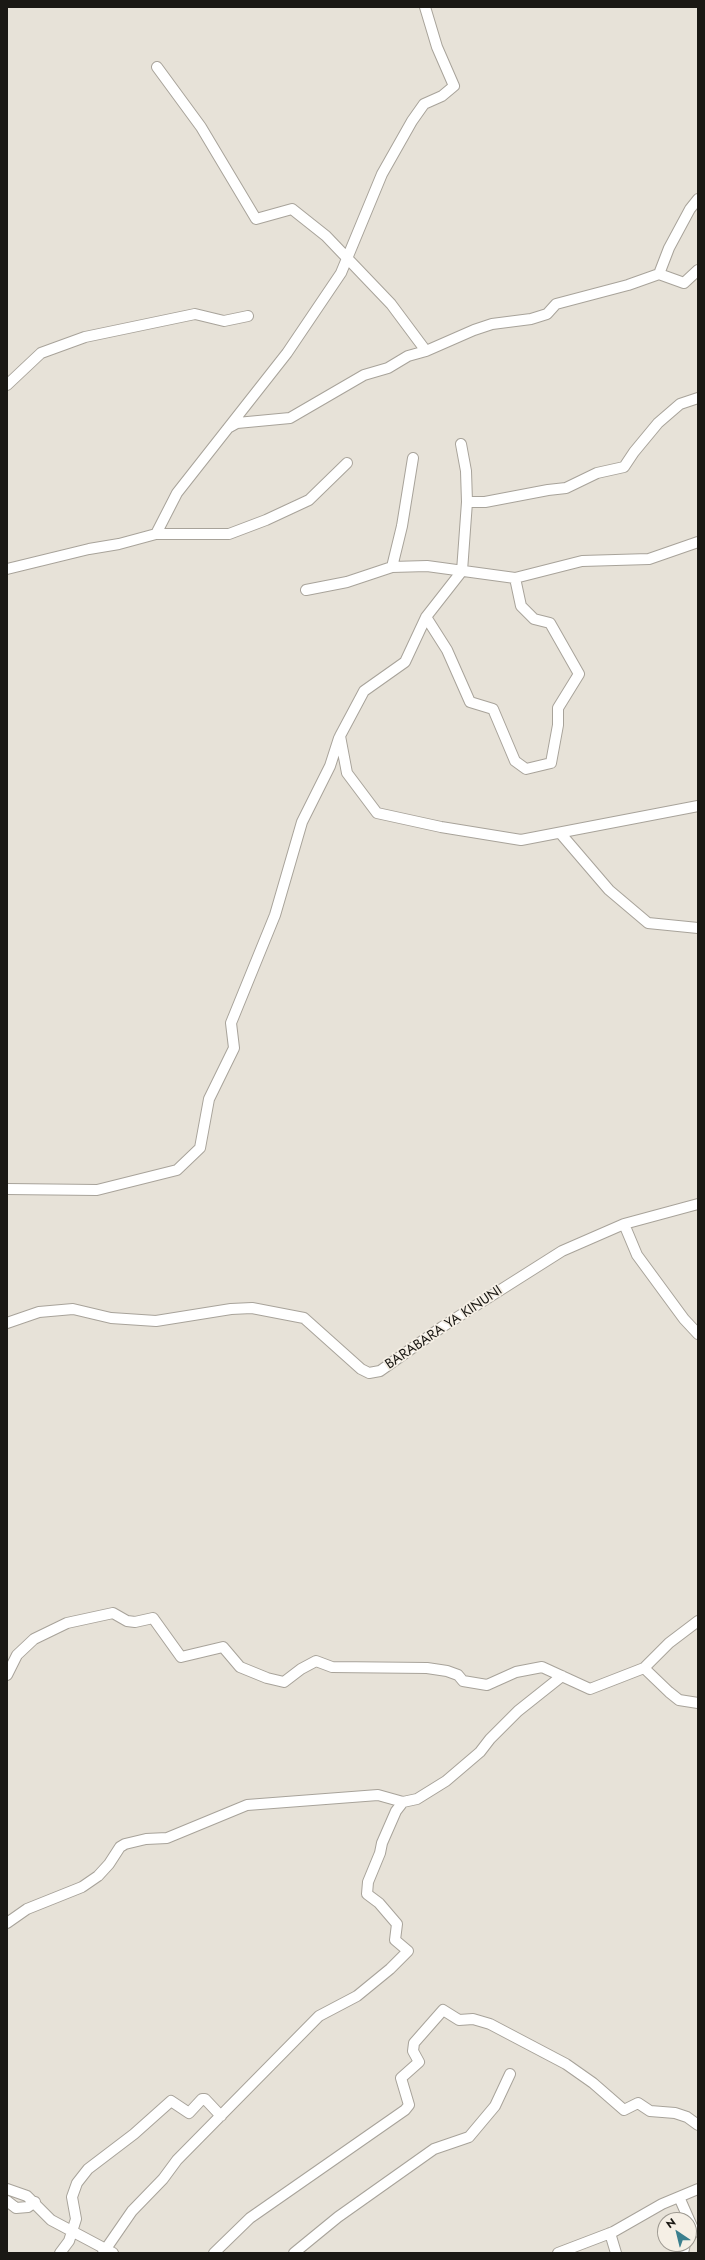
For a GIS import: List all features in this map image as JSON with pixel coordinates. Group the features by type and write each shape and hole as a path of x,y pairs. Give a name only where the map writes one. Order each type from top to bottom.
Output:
{"street":[{"path":"156,534 177,493 287,353 341,273 382,174 412,121 424,104 442,96 454,86 437,47 425,7"},
{"path":"156,67 201,127 256,219 292,209 326,236 391,304 426,351"},
{"path":"659,274 669,248 690,209 698,199"},
{"path":"226,429 237,423 290,418 364,375 388,368 408,356 426,351 474,330 492,324 532,320 547,314 556,304 628,285 659,274 684,283 698,270"},
{"path":"7,385 42,353 85,337 195,314 224,321 248,316"},
{"path":"467,502 485,502 566,488 597,474 624,467 634,452 658,423 680,404 698,398"},
{"path":"7,1189 97,1190 177,1170 200,1148 209,1099 234,1048 231,1023 275,915 302,822 330,766 340,736 364,691 405,662 426,617 462,571 467,502 466,471 461,444"},
{"path":"392,567 402,526 413,458"},
{"path":"7,568 89,548 119,544 156,534 229,534 266,520 309,500 347,463"},
{"path":"306,590 347,582 392,567 427,566 515,578 582,561 649,559 698,542"},
{"path":"426,617 448,650 470,702 493,709 515,761 526,769 551,762 558,725 558,708 579,674 550,623 534,619 521,606 515,578"},
{"path":"340,736 347,773 377,812 441,827 521,840 562,834 633,818 698,806"},
{"path":"562,834 609,890 648,923 698,928"},
{"name":"BARABARA YA KINUNI","path":"7,1323 39,1312 73,1309 111,1318 156,1321 231,1309 252,1308 304,1318 361,1369 369,1373 380,1371 442,1327 562,1251 624,1224 698,1204"},
{"path":"624,1224 637,1255 684,1319 698,1334"},
{"path":"7,1675 17,1656 34,1639 67,1623 113,1613 127,1621 135,1622 153,1618 181,1657 224,1647 240,1667 267,1678 284,1682 301,1669 316,1661 332,1667 427,1668 446,1671 458,1675 464,1681 487,1685 516,1672 542,1667 590,1689 644,1668 668,1643 698,1622"},
{"path":"644,1668 668,1692 679,1700 698,1703"},
{"path":"7,1923 27,1909 82,1887 98,1876 109,1864 120,1847 125,1844 146,1838 167,1838 247,1805 378,1795 403,1802 417,1799 446,1781 480,1752 490,1739 518,1711 562,1676"},
{"path":"7,2189 27,2196 35,2202 51,2220 108,2251 132,2211 162,2179 177,2160 319,2016 357,1996 390,1969 408,1951 395,1940 397,1924 379,1903 367,1894 368,1882 380,1853 382,1843 403,1802"},
{"path":"214,2253 250,2218 405,2110 409,2105 401,2078 419,2062 412,2051 414,2043 443,2010 459,2020 472,2019 490,2024 566,2064 593,2083 624,2110 638,2103 650,2112 675,2114 687,2117 698,2125"},
{"path":"294,2253 338,2218 434,2149 469,2137 496,2106 510,2074"},
{"path":"63,2251 69,2241 76,2219 72,2197 77,2183 88,2169 134,2134 169,2102 173,2101 189,2113 202,2099 205,2099 221,2116"},
{"path":"558,2253 610,2233 662,2204 698,2189"},
{"path":"679,2197 686,2212"},
{"path":"7,2201 16,2208 28,2207 35,2202"},
{"path":"610,2233 616,2253"}]}
